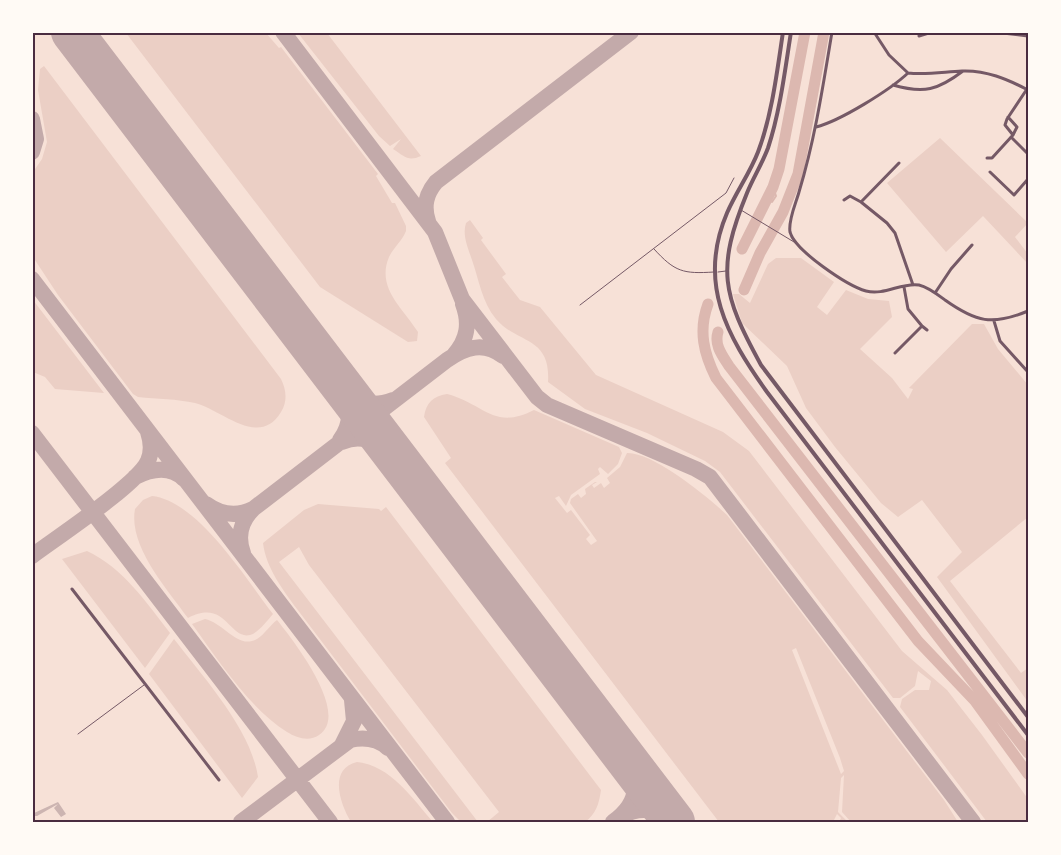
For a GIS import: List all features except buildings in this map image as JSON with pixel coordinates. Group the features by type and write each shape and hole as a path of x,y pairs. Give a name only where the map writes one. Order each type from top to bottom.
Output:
{"street":[{"path":"783,32 764,132 758,153 727,214 717,245 715,288 720,309 735,345 749,366 1028,735"},
{"path":"791,32 773,133 762,165 740,210 729,244 727,271 730,298 761,365 1028,717"},
{"path":"832,32 816,127 790,227 794,242 816,261 852,286 868,292 913,285 924,286 968,316 986,321 994,321 1028,311"},
{"path":"874,32 889,55 908,73 929,74 964,71 1006,78 1028,89 1008,117 1006,125 1012,136 1028,154"},
{"path":"919,36 932,32"},
{"path":"994,32 1028,36"},
{"path":"893,85 915,91 933,89 964,71"},
{"path":"816,127 842,116 893,85 908,73"},
{"path":"987,158 992,158 1012,136 1017,127 1008,117"},
{"path":"861,202 899,163"},
{"path":"990,172 1014,195 1028,179"},
{"path":"844,200 850,196 888,223 895,233 913,285"},
{"path":"935,293 950,269 972,245"},
{"path":"904,287 908,309 927,330"},
{"path":"994,321 1000,340 1028,372"},
{"path":"895,353 922,326"},
{"path":"72,589 218,780"}],"lane":[{"path":"580,305 726,193 734,178"},
{"path":"740,210 794,242"},
{"path":"654,248 670,265 687,274 727,271"},
{"path":"78,734 145,684"}],"shaded area":[{"path":"126,33 266,33 279,48 281,47 378,174 376,176 392,203 395,203 406,226 404,235 389,257 386,278 393,297 418,332 417,341 408,342 320,287"},
{"path":"298,33 327,33 421,156 417,158 406,157 393,149 401,139 390,146 379,136"},
{"path":"44,66 281,379 285,391 285,404 272,422 262,427 251,427 240,424 195,403 138,397 133,394 58,295 33,257 33,172 42,159 47,142 38,90 40,69"},
{"path":"940,138 1028,223 1015,237 1028,254 1028,264 983,216 946,252 887,183"},
{"path":"470,220 483,238 481,240 506,274 502,277 520,300 540,307 596,375 723,432 749,451 902,651 947,690 982,735 1028,799 1028,822 987,822 900,707 902,699 915,690 929,690 931,681 918,671 915,686 900,698 893,698 720,472 705,461 647,433 585,409 548,382 544,356 538,348 504,327 487,305 466,242 465,228 466,223"},
{"path":"776,258 801,258 834,282 817,307 827,315 846,290 868,299 889,301 892,317 860,349 892,378 908,399 913,389 909,388 972,324 984,324 998,349 1028,385 1028,517 950,581 1021,673 1028,668 1028,702 937,577 962,552 922,500 898,517 881,503 806,408 787,366 742,323 733,294 739,294 750,303 768,264"},
{"path":"32,300 104,393 55,389 45,377 33,372"},
{"path":"447,394 459,398 498,417 520,416 534,410 619,447 622,453 618,464 608,474 600,467 598,469 600,474 571,495 566,506 559,496 555,498 567,513 571,510 590,535 586,539 591,545 597,541 570,503 571,499 578,494 581,498 586,494 585,489 595,482 597,482 592,485 594,488 601,483 604,488 610,483 607,478 620,467 627,453 638,455 665,467 707,498 727,515 944,800 958,822 851,822 842,812 844,775 841,778 838,812 848,822 839,822 841,818 837,814 833,822 719,822 445,463 451,458 424,417 428,404 434,398","holes":["796,648 844,771 841,774 792,650"]},
{"path":"152,496 169,501 187,512 220,544 235,563 273,614 256,632 250,635 243,635 219,616 211,613 201,613 188,618 151,567 138,538 134,523 135,509 143,500"},
{"path":"318,504 379,509 381,511 386,507 601,790 596,808 589,819 585,822 487,822 499,812 309,565 299,547 279,562 478,822 461,822 452,813 292,602 271,570 263,543 304,510"},
{"path":"87,551 100,558 123,576 170,633 145,668 62,559"},
{"path":"205,619 212,621 237,639 244,641 257,639 277,620 306,660 324,695 328,711 327,725 319,735 307,739 295,736 273,722 260,710 235,683 192,624"},
{"path":"174,639 236,722 254,759 258,777 242,798 149,674"},
{"path":"357,762 369,764 390,776 400,784 433,822 351,822 340,797 339,779 342,772 348,766"}],"waterway":[{"path":"742,249 773,187 779,169 805,32"},
{"path":"744,290 760,253 783,212 798,174 824,32"},
{"path":"772,202 776,196 773,187"},
{"path":"708,304 703,324 703,333 708,360 716,378 918,641 975,701 1028,774"},
{"path":"718,332 718,346 729,366 1028,753"}],"taxiway":[{"path":"283,32 435,232 462,299 537,397 547,405 696,469 710,477 973,822"},
{"path":"428,221 426,200 436,182 631,32"},
{"path":"32,119 36,139 32,152"},
{"path":"32,279 447,822"},
{"path":"454,355 465,337 467,318 463,304"},
{"path":"243,553 240,541 241,530 253,509 447,360 468,349 482,347 489,348 503,356"},
{"path":"324,363 352,395 359,400 379,404 393,400"},
{"path":"340,440 347,428 349,414 347,401 341,389"},
{"path":"32,556 113,496 141,471 148,461 150,454 148,432"},
{"path":"32,433 330,822"},
{"path":"342,442 359,438 374,442 388,451 411,478"},
{"path":"135,477 154,470 167,470 184,479"},
{"path":"206,504 217,511 229,514 247,512 253,509"},
{"path":"342,745 354,721 352,700"},
{"path":"241,822 350,740 370,739 388,748"},
{"path":"610,739 631,772 635,792 632,802 625,812 613,822"},
{"path":"622,816 635,811 649,810 661,814 673,822"}],"runway":[{"path":"72,32 674,822"}]}
